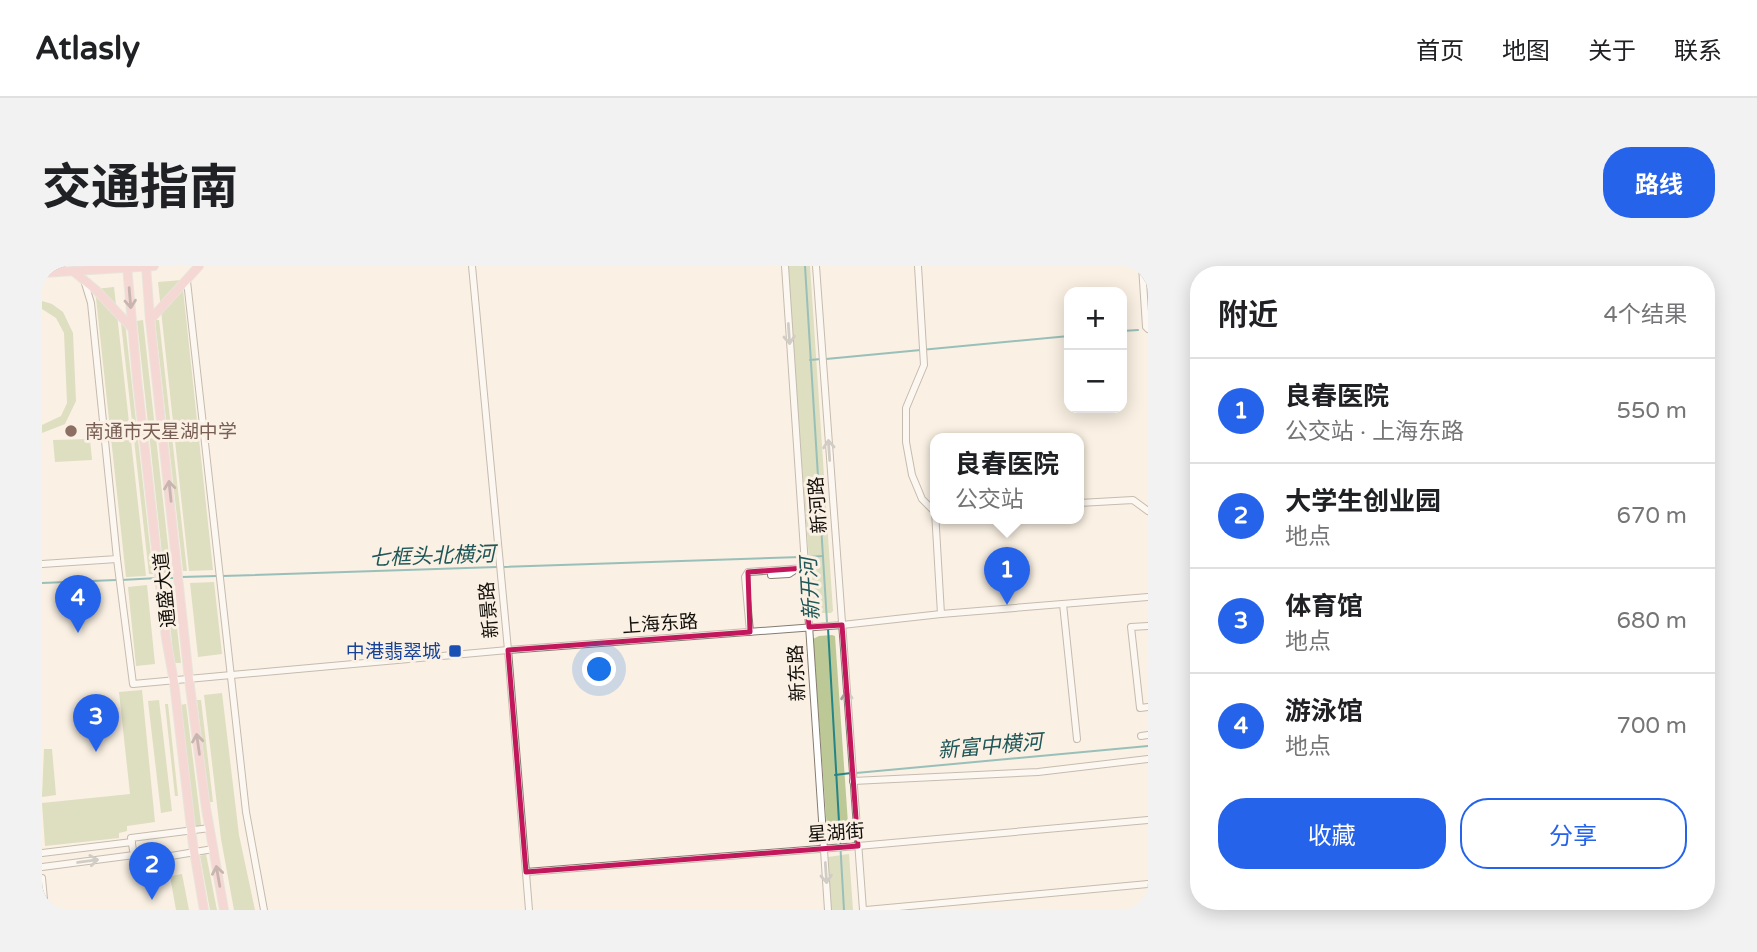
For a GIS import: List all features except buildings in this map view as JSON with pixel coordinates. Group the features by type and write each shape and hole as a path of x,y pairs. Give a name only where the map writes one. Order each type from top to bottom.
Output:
{"main road":[{"path":"42,267 61,266"},
{"name":"通盛大道","path":"146,266 150,325 189,679 209,828 224,910"},
{"path":"42,273 154,266"},
{"path":"73,271 132,326 135,319 144,318 150,325 199,266"},
{"name":"通盛大道","path":"127,267 157,560 191,830 204,910"}],"street":[{"name":"新景路","path":"472,266 529,910"},
{"name":"新东路","path":"785,266 809,627 828,848 828,910"},
{"name":"新河路","path":"816,266 864,910"},
{"path":"918,266 924,365 906,408 906,442 912,475 922,499 930,507"},
{"path":"1142,266 1148,329"},
{"path":"42,565 117,560 92,303 83,278"},
{"path":"187,281 246,812 264,910"},
{"path":"173,296 183,298 189,303"},
{"path":"92,303 96,300 108,301"},
{"path":"1084,503 1133,500 1148,511"},
{"path":"935,524 941,614"},
{"name":"上海东路","path":"117,560 133,684 1148,597"},
{"path":"750,632 745,577 748,572 805,566"},
{"path":"771,575 789,574 796,569"},
{"path":"1063,604 1077,739"},
{"path":"1148,626 1131,627 1140,708 1148,708"},
{"path":"853,776 1038,772 1148,759"},
{"name":"星湖街","path":"526,872 1148,820"},
{"path":"209,828 131,838 135,862 213,849"},
{"path":"42,853 132,842"},
{"path":"42,867 134,855"},
{"path":"42,878 46,910"},
{"path":"864,910 1148,884"}],"highlighted area":[{"path":"805,568 809,627 842,625 858,846 526,872 508,650 750,632 748,572"}],"green space":[{"path":"787,266 810,266 833,611 831,613 813,613"},
{"path":"182,280 213,570 189,571 158,282"},
{"path":"114,287 146,576 126,577 95,289"},
{"path":"42,301 63,312 73,333 76,401 65,424 42,433 42,425 61,416 67,403 64,333 56,318 42,309"},
{"path":"143,320 171,573 164,573 137,321"},
{"path":"155,320 159,320 187,571 183,571"},
{"path":"125,322 153,574 149,574 121,323"},
{"path":"90,439 92,460 55,462 53,440"},
{"path":"214,582 222,654 198,657 190,583"},
{"path":"166,584 172,584 181,663 174,663"},
{"path":"147,585 155,664 136,666 128,587"},
{"path":"835,636 849,838 848,841 828,843 813,639"},
{"path":"142,690 155,822 127,826 127,831 119,833 119,838 45,846 42,803 130,794 119,692"},
{"path":"222,693 239,835 255,910 234,910 221,839 204,695"},
{"path":"159,700 172,811 161,813 148,701"},
{"path":"197,700 201,700 213,802 209,802"},
{"path":"165,704 168,704 178,796 175,796"},
{"path":"186,704 202,832 196,833 180,705"},
{"path":"44,749 52,749 56,795 42,797"},
{"path":"206,854 217,910 210,910 200,856"},
{"path":"849,854 853,910 831,910 828,857"},
{"path":"182,874 189,910 176,910 170,876"}],"waterway":[{"name":"新开河","path":"805,266 827,622"},
{"path":"1127,331 1138,330"},
{"path":"826,359 1064,336"},
{"path":"810,360 821,359"},
{"name":"七框头北横河","path":"807,557 823,556"},
{"name":"七框头北横河","path":"503,567 801,557"},
{"name":"七框头北横河","path":"223,576 497,567"},
{"name":"七框头北横河","path":"181,577 217,576"},
{"name":"七框头北横河","path":"121,580 158,578"},
{"name":"七框头北横河","path":"163,578 175,578"},
{"name":"七框头北横河","path":"42,583 116,580"},
{"name":"新开河","path":"828,628 844,910"},
{"name":"新富中横河","path":"856,773 1148,746"},
{"name":"新富中横河","path":"835,775 851,773"}],"place":[{"name":"南通市天星湖中学","path":"71,431"},
{"name":"良春医院","path":"1007,605"},
{"name":"游泳馆","path":"78,633"},
{"name":"中港翡翠城","path":"455,651"},
{"name":"体育馆","path":"96,752"},
{"name":"大学生创业园","path":"152,900"}]}
